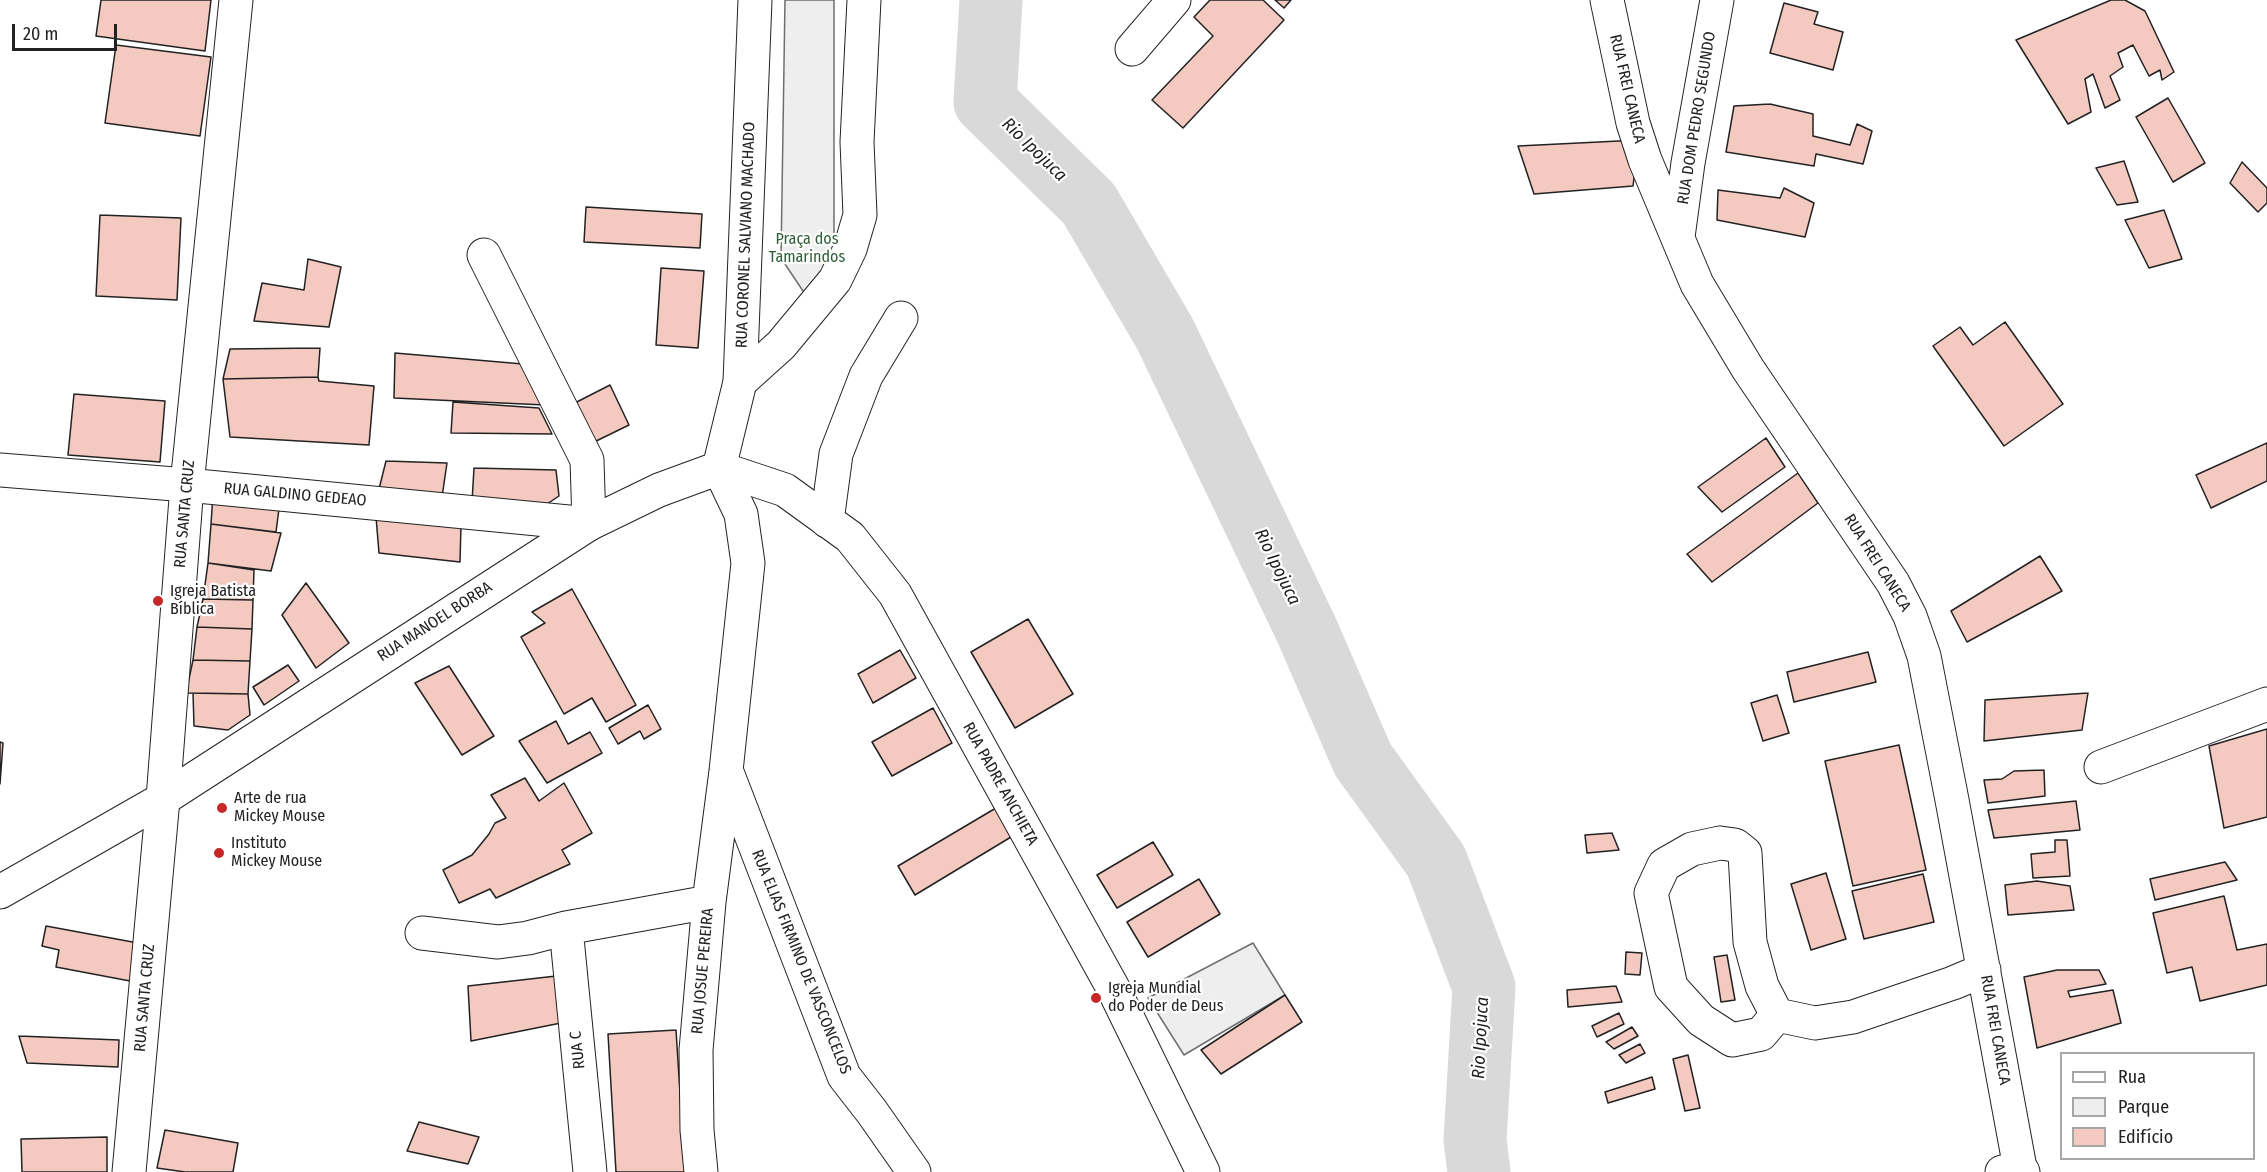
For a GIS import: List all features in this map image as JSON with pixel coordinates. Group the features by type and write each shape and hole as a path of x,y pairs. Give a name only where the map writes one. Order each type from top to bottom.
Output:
{"street":[{"name":"RUA SANTA CRUZ","path":"129,1172 163,799 187,485 236,0"},
{"name":"RUA CORONEL SALVIANO MACHADO","path":"719,468 740,382 755,0"},
{"path":"740,382 781,345 835,280 850,249 860,215 856,142 864,0"},
{"path":"1132,49 1174,0"},
{"name":"RUA FREI CANECA","path":"1608,0 1633,123 1645,159 1697,284 1748,369 1893,583 1911,616 1924,656 1984,970 2015,1171"},
{"name":"RUA DOM PEDRO SEGUNDO","path":"1678,237 1688,163 1717,0"},
{"path":"484,255 587,460 589,524"},
{"path":"827,521 836,454 866,376 901,318"},
{"name":"RUA MANOEL BORBA","path":"0,892 163,799 589,524 659,490 719,468"},
{"name":"RUA PADRE ANCHIETA","path":"719,468 785,490 850,537 895,594 1113,988 1203,1172"},
{"name":"RUA JOSUE PEREIRA","path":"701,1172 697,1130 696,1050 709,902 726,771 748,563 741,514 719,468"},
{"name":"RUA GALDINO GEDEAO","path":"0,470 187,485 589,524"},
{"path":"2101,767 2267,704"},
{"name":"RUA ELIAS FIRMINO DE VASCONCELOS","path":"726,771 844,1076 873,1112 914,1172"},
{"path":"1720,843 1736,845 1745,854 1750,942 1762,986 1777,1015 1761,1034 1732,1040 1701,1020 1671,987 1651,893 1664,865 1692,849 1720,843"},
{"path":"422,933 498,942 709,902"},
{"name":"RUA C","path":"566,928 590,1172"},
{"path":"1777,1015 1815,1023 1853,1017 1984,970"}],"green space":[{"name":"Praça dos Tamarindos","path":"785,0 834,0 834,275 819,298 803,291 781,258"},
{"path":"1253,943 1285,995 1184,1055 1148,998"}],"building":[{"path":"101,0 211,0 205,51 96,36"},
{"path":"1210,0 1263,0 1284,20 1183,128 1152,100 1213,36 1194,17"},
{"path":"1275,0 1291,0 1284,8"},
{"path":"2111,0 2125,0 2145,11 2174,72 2162,80 2160,70 2149,76 2133,45 2118,53 2123,67 2110,76 2120,100 2105,108 2093,74 2085,79 2091,112 2068,124 2016,40"},
{"path":"1784,3 1818,12 1814,24 1843,32 1833,70 1770,53"},
{"path":"116,45 211,57 200,136 105,123"},
{"path":"2168,98 2205,163 2173,182 2136,117"},
{"path":"1770,104 1813,114 1813,136 1850,145 1857,124 1872,131 1863,164 1816,154 1814,166 1726,152 1734,106"},
{"path":"1639,140 1633,186 1534,194 1518,146"},
{"path":"2124,161 2138,202 2117,205 2096,168"},
{"path":"2242,162 2267,188 2267,203 2258,212 2230,183"},
{"path":"1784,188 1814,203 1805,237 1717,220 1718,190 1780,198"},
{"path":"586,207 702,214 700,248 584,242"},
{"path":"2164,210 2182,259 2149,268 2125,220"},
{"path":"100,215 181,218 177,300 96,296"},
{"path":"308,259 341,267 329,327 254,321 262,283 304,290"},
{"path":"661,268 704,271 698,348 656,345"},
{"path":"2005,322 2063,404 2004,446 1933,346 1960,327 1973,345"},
{"path":"320,348 318,377 223,379 230,349"},
{"path":"395,353 523,364 545,405 394,398"},
{"path":"318,377 319,381 374,386 369,445 230,437 223,379"},
{"path":"610,385 629,425 588,445 569,406"},
{"path":"74,394 165,401 160,462 68,455"},
{"path":"453,402 539,408 552,434 451,433"},
{"path":"1766,438 1785,467 1722,512 1698,487"},
{"path":"2267,443 2267,481 2211,508 2196,475"},
{"path":"386,461 447,463 442,497 378,493"},
{"path":"474,468 556,470 559,496 541,508 472,502"},
{"path":"1798,473 1818,503 1712,582 1687,554"},
{"path":"213,494 280,501 276,532 211,524"},
{"path":"376,517 461,525 460,562 379,553"},
{"path":"211,524 281,533 271,571 208,563"},
{"path":"2040,556 2062,591 1967,642 1951,611"},
{"path":"208,563 254,570 253,600 203,599"},
{"path":"306,583 349,643 316,668 282,615"},
{"path":"572,589 636,705 606,722 592,698 564,714 521,637 545,623 532,612"},
{"path":"203,599 253,600 252,629 197,627"},
{"path":"1028,619 1073,694 1015,728 971,652"},
{"path":"197,627 252,629 250,661 193,660"},
{"path":"900,650 916,678 873,703 858,674"},
{"path":"1868,652 1876,682 1794,702 1787,672"},
{"path":"193,660 250,661 248,694 186,693"},
{"path":"288,665 299,681 264,705 253,687"},
{"path":"449,666 494,736 462,755 415,683"},
{"path":"193,693 248,694 250,715 228,730 194,726"},
{"path":"2088,693 2082,730 1984,741 1985,700"},
{"path":"1777,695 1789,733 1763,741 1751,703"},
{"path":"648,705 661,729 644,739 640,731 618,744 609,728"},
{"path":"933,708 952,743 892,776 872,742"},
{"path":"556,721 568,744 590,732 602,753 547,783 519,741"},
{"path":"2267,729 2267,817 2224,828 2209,746"},
{"path":"0,742 3,743 0,784"},
{"path":"1899,745 1926,870 1853,886 1825,761"},
{"path":"2044,770 2045,796 1988,803 1984,780 2002,779 2014,771"},
{"path":"525,778 539,801 564,783 592,833 562,850 570,864 496,898 490,889 459,903 443,870 472,855 495,823 506,818 491,795"},
{"path":"2076,801 2080,830 1994,838 1988,810"},
{"path":"1001,805 1011,837 915,895 898,866"},
{"path":"1612,833 1619,850 1587,853 1585,835"},
{"path":"2055,840 2067,840 2070,876 2033,878 2031,854 2055,852"},
{"path":"1153,842 1173,875 1117,908 1097,875"},
{"path":"2225,862 2237,880 2155,900 2150,879"},
{"path":"1826,873 1846,939 1811,950 1791,884"},
{"path":"1923,874 1934,922 1864,939 1852,891"},
{"path":"1199,879 1220,914 1148,957 1127,922"},
{"path":"2037,881 2070,886 2074,910 2008,915 2005,885"},
{"path":"2224,896 2237,950 2267,944 2267,985 2200,1001 2192,967 2167,973 2153,913"},
{"path":"46,926 138,943 130,981 56,967 59,950 42,946"},
{"path":"1626,952 1642,953 1640,975 1625,974"},
{"path":"1727,955 1735,1000 1721,1002 1714,957"},
{"path":"2057,970 2099,970 2106,984 2068,991 2070,997 2113,990 2121,1023 2037,1048 2024,977"},
{"path":"565,975 566,1022 471,1041 468,986"},
{"path":"1616,986 1622,1002 1568,1007 1567,990"},
{"path":"1285,995 1302,1022 1221,1074 1201,1050"},
{"path":"1619,1013 1624,1024 1597,1037 1592,1026"},
{"path":"1632,1027 1638,1036 1614,1049 1606,1042"},
{"path":"676,1030 685,1172 616,1172 608,1034"},
{"path":"19,1036 119,1040 118,1067 27,1063"},
{"path":"1640,1044 1645,1053 1626,1063 1619,1055"},
{"path":"1688,1055 1700,1108 1685,1111 1673,1059"},
{"path":"1652,1077 1655,1089 1608,1103 1605,1092"},
{"path":"419,1122 479,1137 468,1164 407,1151"},
{"path":"165,1130 238,1143 233,1172 185,1172 157,1168"},
{"path":"107,1137 107,1172 22,1172 21,1139"}],"waterway":[{"name":"Rio Ipojuca","path":"991,0 985,102 1089,204 1165,334 1307,631 1363,760 1436,861 1484,987 1475,1140 1479,1172"}],"place":[{"name":"Igreja Batista Bíblica","path":"158,601"},
{"name":"Arte de rua Mickey Mouse","path":"222,808"},
{"name":"Instituto Mickey Mouse","path":"219,853"},
{"name":"Igreja Mundial do Poder de Deus","path":"1096,998"}]}
